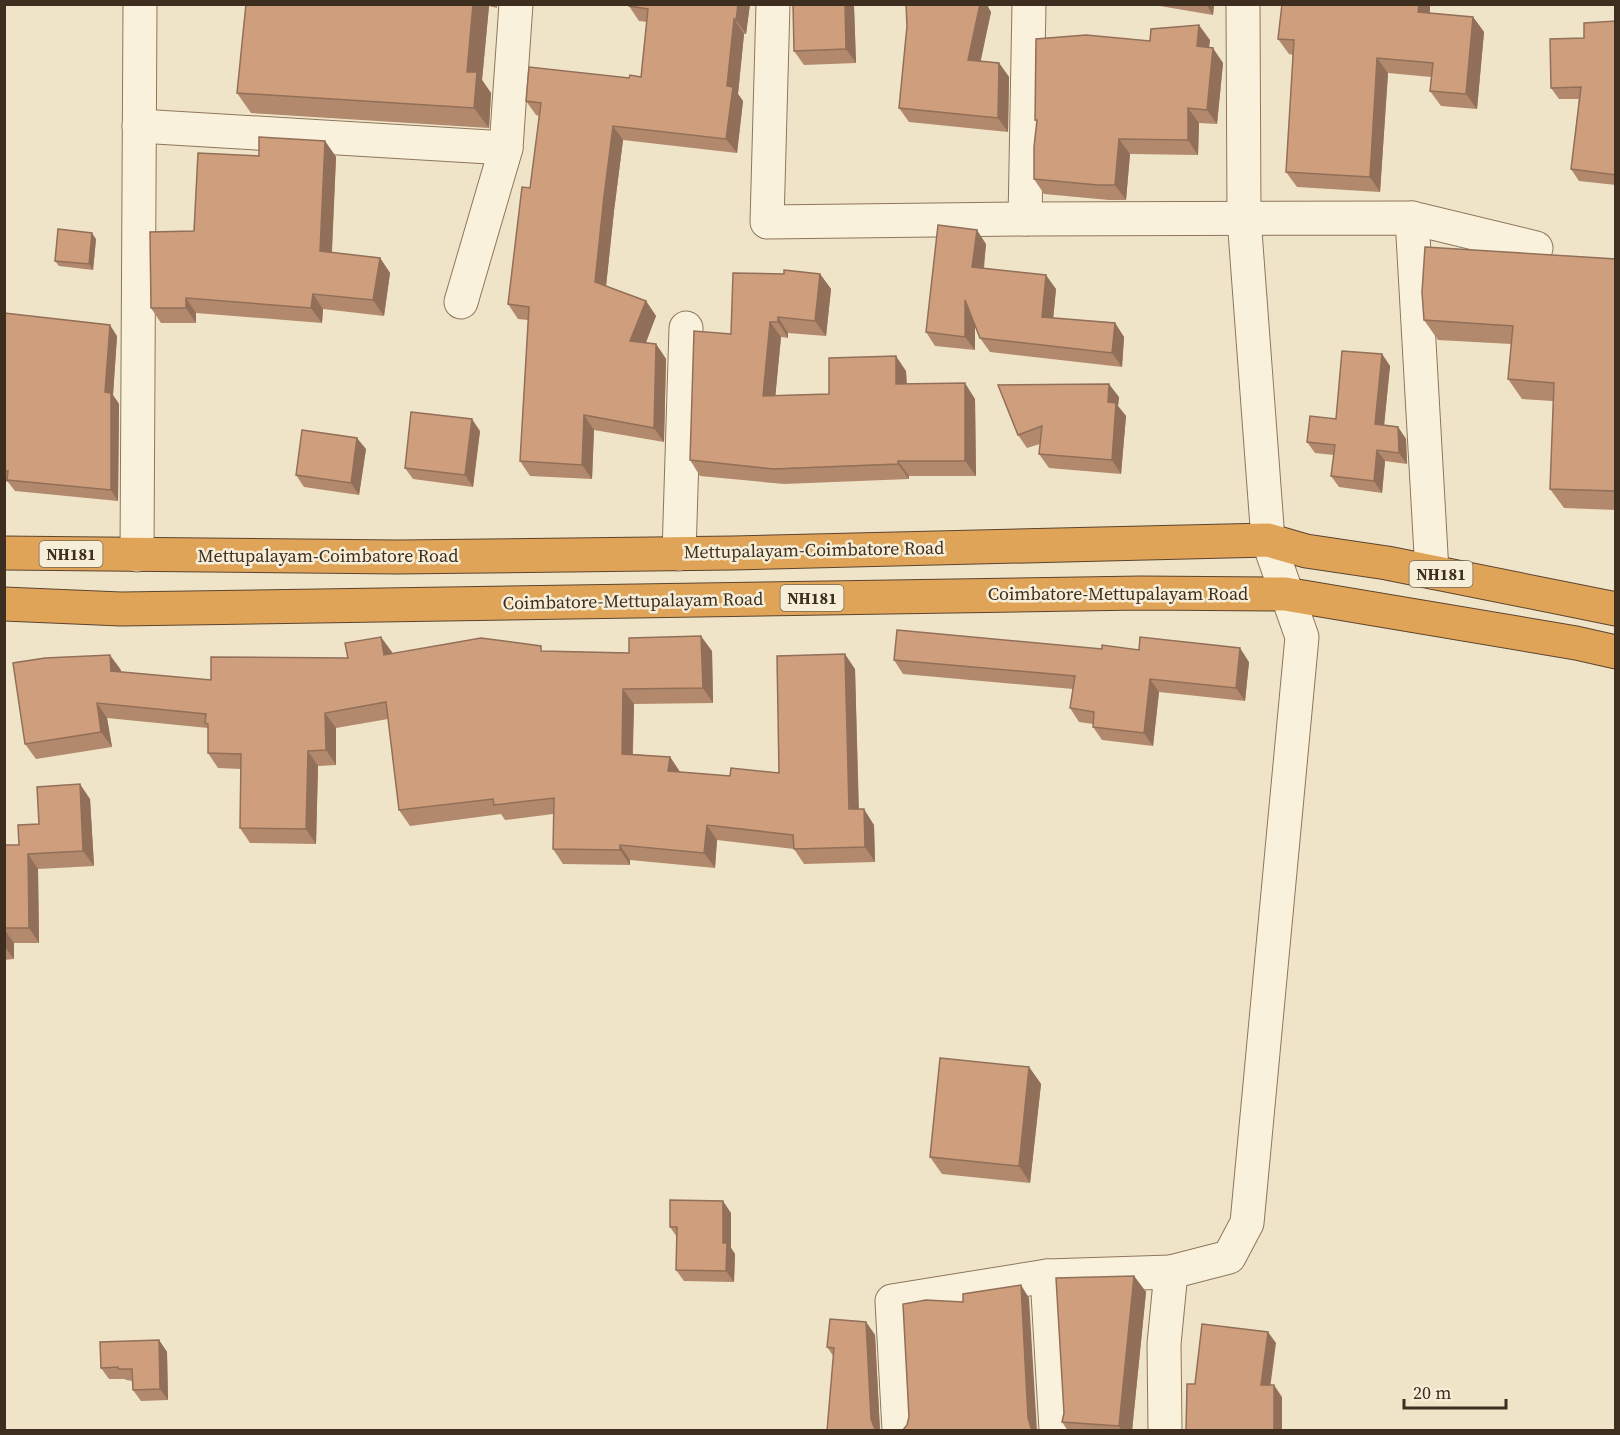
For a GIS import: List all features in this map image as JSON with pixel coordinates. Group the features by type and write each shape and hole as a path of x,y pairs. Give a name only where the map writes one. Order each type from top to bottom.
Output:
{"highway":[{"name":"Mettupalayam-Coimbatore Road","path":"4,553 398,557 679,554 1268,540 1306,551 1387,563 1616,609"},
{"name":"Coimbatore-Mettupalayam Road","path":"4,604 121,609 1118,593 1286,594 1576,643 1616,652"}],"street":[{"path":"137,555 140,4"},
{"path":"462,302 506,147 516,4"},
{"path":"773,4 767,222 1412,218 1536,248"},
{"path":"1025,219 1029,4"},
{"path":"899,1431 892,1301 1047,1276 1171,1272 1229,1257 1247,1223 1302,637 1268,540 1244,218 1243,4"},
{"path":"139,126 506,147"},
{"path":"1412,218 1432,572"},
{"path":"679,554 686,328"},
{"path":"1165,1431 1164,1344 1171,1272"},
{"path":"1047,1276 1056,1431"}],"building":[{"path":"246,4 473,4 467,72 477,72 474,108 237,93"},
{"path":"629,4 738,4 736,20 734,19 727,86 733,87 726,139 613,126 595,282 646,301 630,341 656,344 654,428 584,415 582,465 520,461 529,307 508,304 522,187 530,188 541,103 526,101 529,67 629,78 630,75 641,77 648,9 629,6"},
{"path":"793,4 845,4 846,49 794,51"},
{"path":"906,4 980,4 968,60 999,63 998,118 899,108 907,26"},
{"path":"1282,4 1419,4 1418,12 1473,17 1466,94 1430,91 1433,63 1377,58 1370,177 1286,172 1294,40 1278,39"},
{"path":"1616,21 1616,175 1571,169 1581,87 1551,88 1550,39 1584,38 1584,23"},
{"path":"1199,25 1197,46 1213,48 1207,110 1188,108 1188,140 1119,139 1115,185 1034,179 1037,120 1035,120 1036,39 1086,35 1150,41 1151,29"},
{"path":"259,137 325,141 320,251 380,258 373,300 313,294 311,308 186,298 186,308 151,308 150,232 194,231 198,153 259,156"},
{"path":"938,225 977,230 972,267 1046,275 1042,317 1115,323 1112,353 980,338 965,300 965,337 926,332"},
{"path":"58,229 92,233 89,264 55,261"},
{"path":"1425,247 1616,259 1616,491 1550,489 1554,383 1508,379 1513,326 1424,320 1422,292"},
{"path":"784,270 820,274 815,321 778,317 778,322 770,322 763,396 829,394 829,358 896,356 896,384 965,383 965,461 898,461 898,464 773,469 690,460 694,331 731,334 733,273 784,274"},
{"path":"4,313 110,325 105,392 111,393 111,490 7,480 8,471 4,471"},
{"path":"1342,351 1382,354 1375,424 1398,427 1399,453 1377,450 1374,481 1331,476 1335,445 1307,442 1310,416 1336,419"},
{"path":"1109,384 1108,402 1116,403 1112,460 1039,454 1042,426 1018,435 998,385"},
{"path":"411,412 472,419 465,475 405,468"},
{"path":"302,430 357,438 351,483 296,475"},
{"path":"897,630 1102,649 1102,645 1139,650 1140,637 1240,648 1236,688 1150,679 1144,733 1093,727 1094,712 1070,708 1075,676 894,660"},
{"path":"701,636 703,688 623,689 622,754 670,757 668,771 730,776 731,768 779,773 777,656 845,654 849,809 864,809 865,847 794,849 793,835 707,825 704,853 620,845 620,850 553,849 554,798 494,805 493,799 399,810 386,702 325,713 326,750 308,751 306,829 240,828 241,754 208,753 206,714 97,703 101,732 25,744 13,663 45,658 110,655 111,671 211,680 211,657 348,658 345,643 381,637 384,655 481,638 541,646 541,651 629,653 629,638"},
{"path":"80,784 83,851 28,854 29,928 4,928 4,845 19,845 18,825 39,824 37,787"},
{"path":"940,1058 1029,1067 1019,1166 930,1157"},
{"path":"670,1200 723,1201 723,1243 727,1243 726,1271 676,1270 677,1227 670,1227"},
{"path":"1134,1276 1119,1426 1062,1422 1064,1413 1056,1278"},
{"path":"1021,1285 1028,1418 1032,1431 902,1431 909,1417 903,1304 926,1300 963,1302 963,1294"},
{"path":"830,1319 866,1322 871,1419 878,1431 827,1431 834,1348 827,1347"},
{"path":"1202,1324 1268,1332 1261,1385 1274,1385 1274,1431 1186,1431 1187,1384 1195,1384"},
{"path":"159,1340 160,1389 133,1390 132,1369 101,1368 100,1342"}]}
